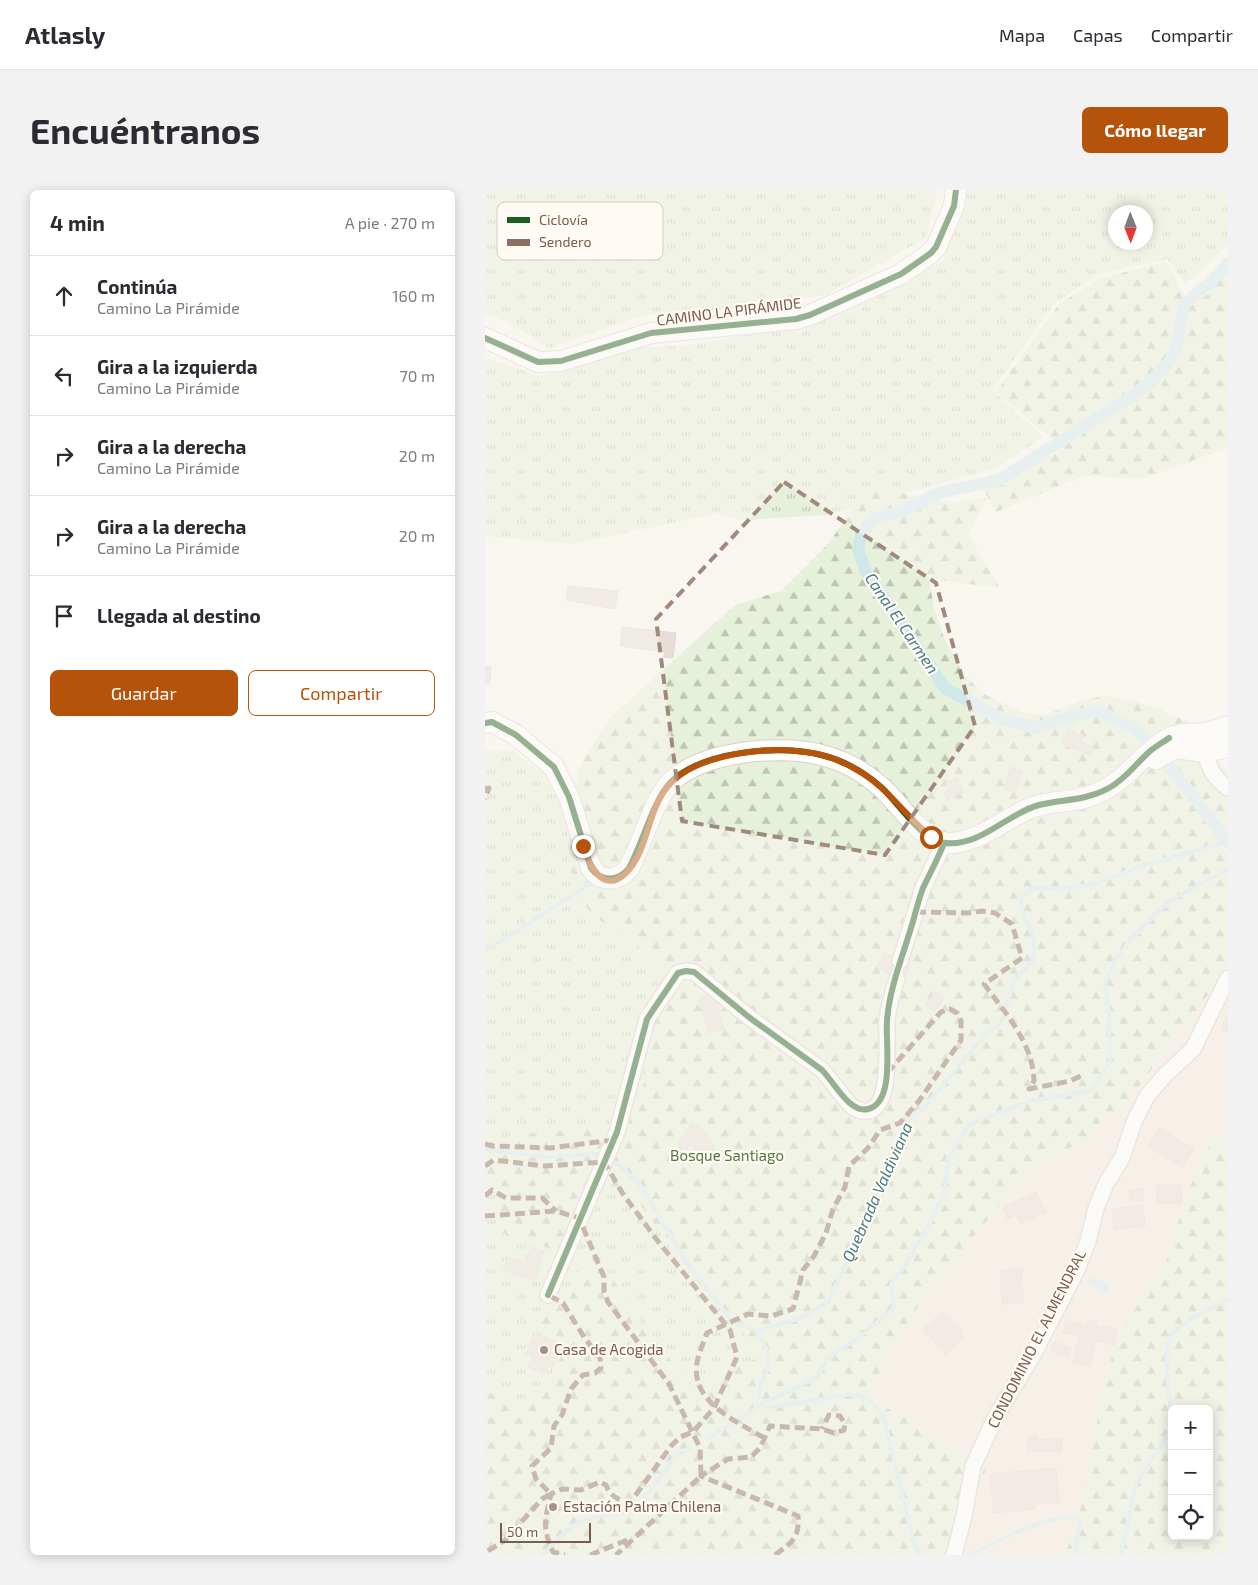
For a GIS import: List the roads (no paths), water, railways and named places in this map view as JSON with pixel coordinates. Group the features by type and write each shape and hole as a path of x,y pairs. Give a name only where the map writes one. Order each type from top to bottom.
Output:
{"street":[{"name":"CAMINO LA PIRÁMIDE","path":"485,338 530,359 548,363 651,334 796,319 810,315 901,274 931,253 936,247 954,206 956,190"},
{"path":"485,723 492,722 515,735 554,767 562,780 591,868 604,878 620,877 629,868 661,795 669,784 681,774 696,766 731,755 774,750 806,752 850,766 882,788 931,837 944,843 966,841 1039,805 1082,799 1097,794 1125,778 1145,761 1172,743 1179,734 1203,733 1228,726"},
{"path":"485,736 505,738 534,750"},
{"path":"1172,743 1205,752 1228,747"},
{"path":"1205,752 1209,768 1218,781 1228,788"},
{"path":"901,961 923,888 944,843"},
{"path":"548,1295 617,1132 647,1018 678,973 686,970 694,972 750,1018 822,1070 832,1080 849,1104 856,1109 867,1110 875,1106 886,1085 888,1072 887,1020 897,978"},
{"name":"CONDOMINIO EL ALMENDRAL","path":"954,1555 964,1516 973,1466 996,1416 1033,1355 1077,1270 1105,1184 1122,1158 1133,1122 1147,1096 1166,1074 1193,1049 1228,978"}],"water":[{"path":"1092,1277 1110,1285 1106,1294 1089,1284"}],"waterway":[{"name":"Canal El Carmen","path":"1228,263 1210,283 1184,304 1176,349 1167,365 1147,385 999,480 939,493 902,511 872,520 861,535 858,549 865,570 945,688 1001,719 1035,728 1096,710 1137,730 1178,777 1228,843"},
{"name":"Quebrada Valdiviana","path":"980,1041 985,1033 1000,1025 1015,979 1033,960 1034,939 1022,910 1020,899 1032,888 1061,889 1098,883 1138,867 1227,842"},
{"path":"709,1438 762,1404 818,1377 828,1357 854,1341 894,1308 891,1284 907,1263 933,1217 944,1193 948,1159 970,1124 1030,1101 1092,1090 1110,1062 1109,1014 1105,984 1115,960 1131,939 1168,902 1228,869"},
{"path":"485,951 584,888 590,882"},
{"name":"Quebrada Valdiviana","path":"617,1163 643,1188 686,1262 733,1322 757,1331 801,1318 828,1302 861,1231 872,1197 893,1159 911,1116 923,1109 977,1045"},
{"path":"485,1150 546,1157 597,1154"},
{"path":"1170,1405 1167,1366 1170,1338 1187,1322 1228,1299"},
{"path":"757,1331 769,1358 759,1398"},
{"path":"767,1408 852,1394 864,1397 872,1403 885,1422 913,1540 920,1555"},
{"path":"1121,1555 1136,1484 1168,1434"},
{"path":"542,1555 571,1527 588,1519 634,1512 675,1457 691,1447"},
{"path":"970,1555 1008,1536 1041,1523 1070,1518 1080,1520 1075,1555"}],"place":[{"name":"Casa de Acogida","path":"544,1350"},
{"name":"Estación Palma Chilena","path":"553,1507"}],"park label":[{"name":"Bosque Santiago","path":"727,1156"}]}
